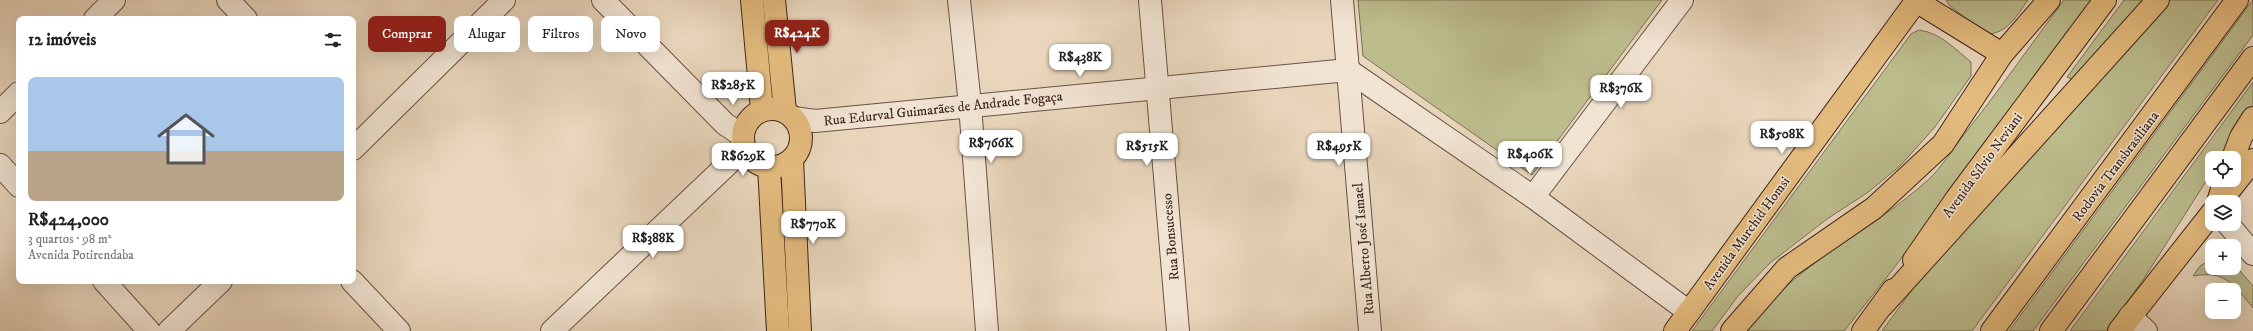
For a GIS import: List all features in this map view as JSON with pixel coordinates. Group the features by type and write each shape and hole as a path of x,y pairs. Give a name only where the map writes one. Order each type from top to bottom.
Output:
{"main road":[{"path":"752,0 749,137 778,331"},
{"path":"749,137 781,166 792,160 800,147 799,121 774,0"},
{"path":"1916,0 2002,54"},
{"name":"Avenida Murchid Homsi","path":"1675,331 1916,0"},
{"path":"1732,331 1787,268 1874,208 1943,144 2002,54 2049,0"},
{"name":"Avenida Sílvio Neviani","path":"1863,331 1883,305 1957,198 2105,0"},
{"path":"1883,305 2158,0"},
{"name":"Rodovia Transbrasiliana","path":"1992,331 2237,0"},
{"path":"2051,331 2253,58"},
{"path":"749,137 778,108 799,121"},
{"path":"2236,151 2241,137 2253,118"},
{"path":"792,160 800,331"},
{"path":"2225,195 2253,160"},
{"path":"2124,323 2205,222"}],"street":[{"path":"98,16 114,0"},
{"path":"228,0 243,16"},
{"path":"356,138 504,0"},
{"path":"552,331 730,162 749,137 603,0"},
{"path":"959,0 970,105 988,331"},
{"name":"Rua Bonsucesso","path":"1150,0 1178,331"},
{"name":"Rua Alberto José Ismael","path":"1342,0 1370,331"},
{"path":"1533,197 1682,0"},
{"path":"1348,70 1533,197 1689,312"},
{"name":"Rua Edurval Guimarães de Andrade Fogaça","path":"799,121 1348,70"},
{"path":"0,112 16,96"},
{"path":"0,165 16,183"},
{"path":"2234,231 2253,254"},
{"path":"107,284 149,331"},
{"path":"169,331 218,284"},
{"path":"355,284 399,331"},
{"path":"2124,323 2146,331"}],"green space":[{"path":"1358,0 1662,0 1532,175 1363,56"},
{"path":"1946,0 2028,0 2011,23 2000,31 1986,34 1950,6"},
{"path":"2064,0 2092,0 1891,272 1844,331 1747,331 1766,307 1809,267 1882,216 1934,174 1989,103"},
{"path":"2124,0 2148,0 2074,80 2067,77"},
{"path":"2169,0 2218,0 1972,331 1882,331 1928,268 1967,223"},
{"path":"2253,0 2253,35 2033,331 2009,331"},
{"path":"1919,30 1934,34 1941,38 1971,62 1971,76 1935,127 1900,166 1867,193 1827,219 1770,263 1738,296 1712,331 1692,331 1911,34"},
{"path":"2253,82 2253,109 2226,151 2205,151 2205,183 2143,280 2106,331 2070,331"},
{"path":"2205,263 2205,275 2193,276 2200,266"},
{"path":"2241,272 2253,286 2253,308 2241,293 2241,283 2230,283 2221,277 2214,275 2241,275"}]}
